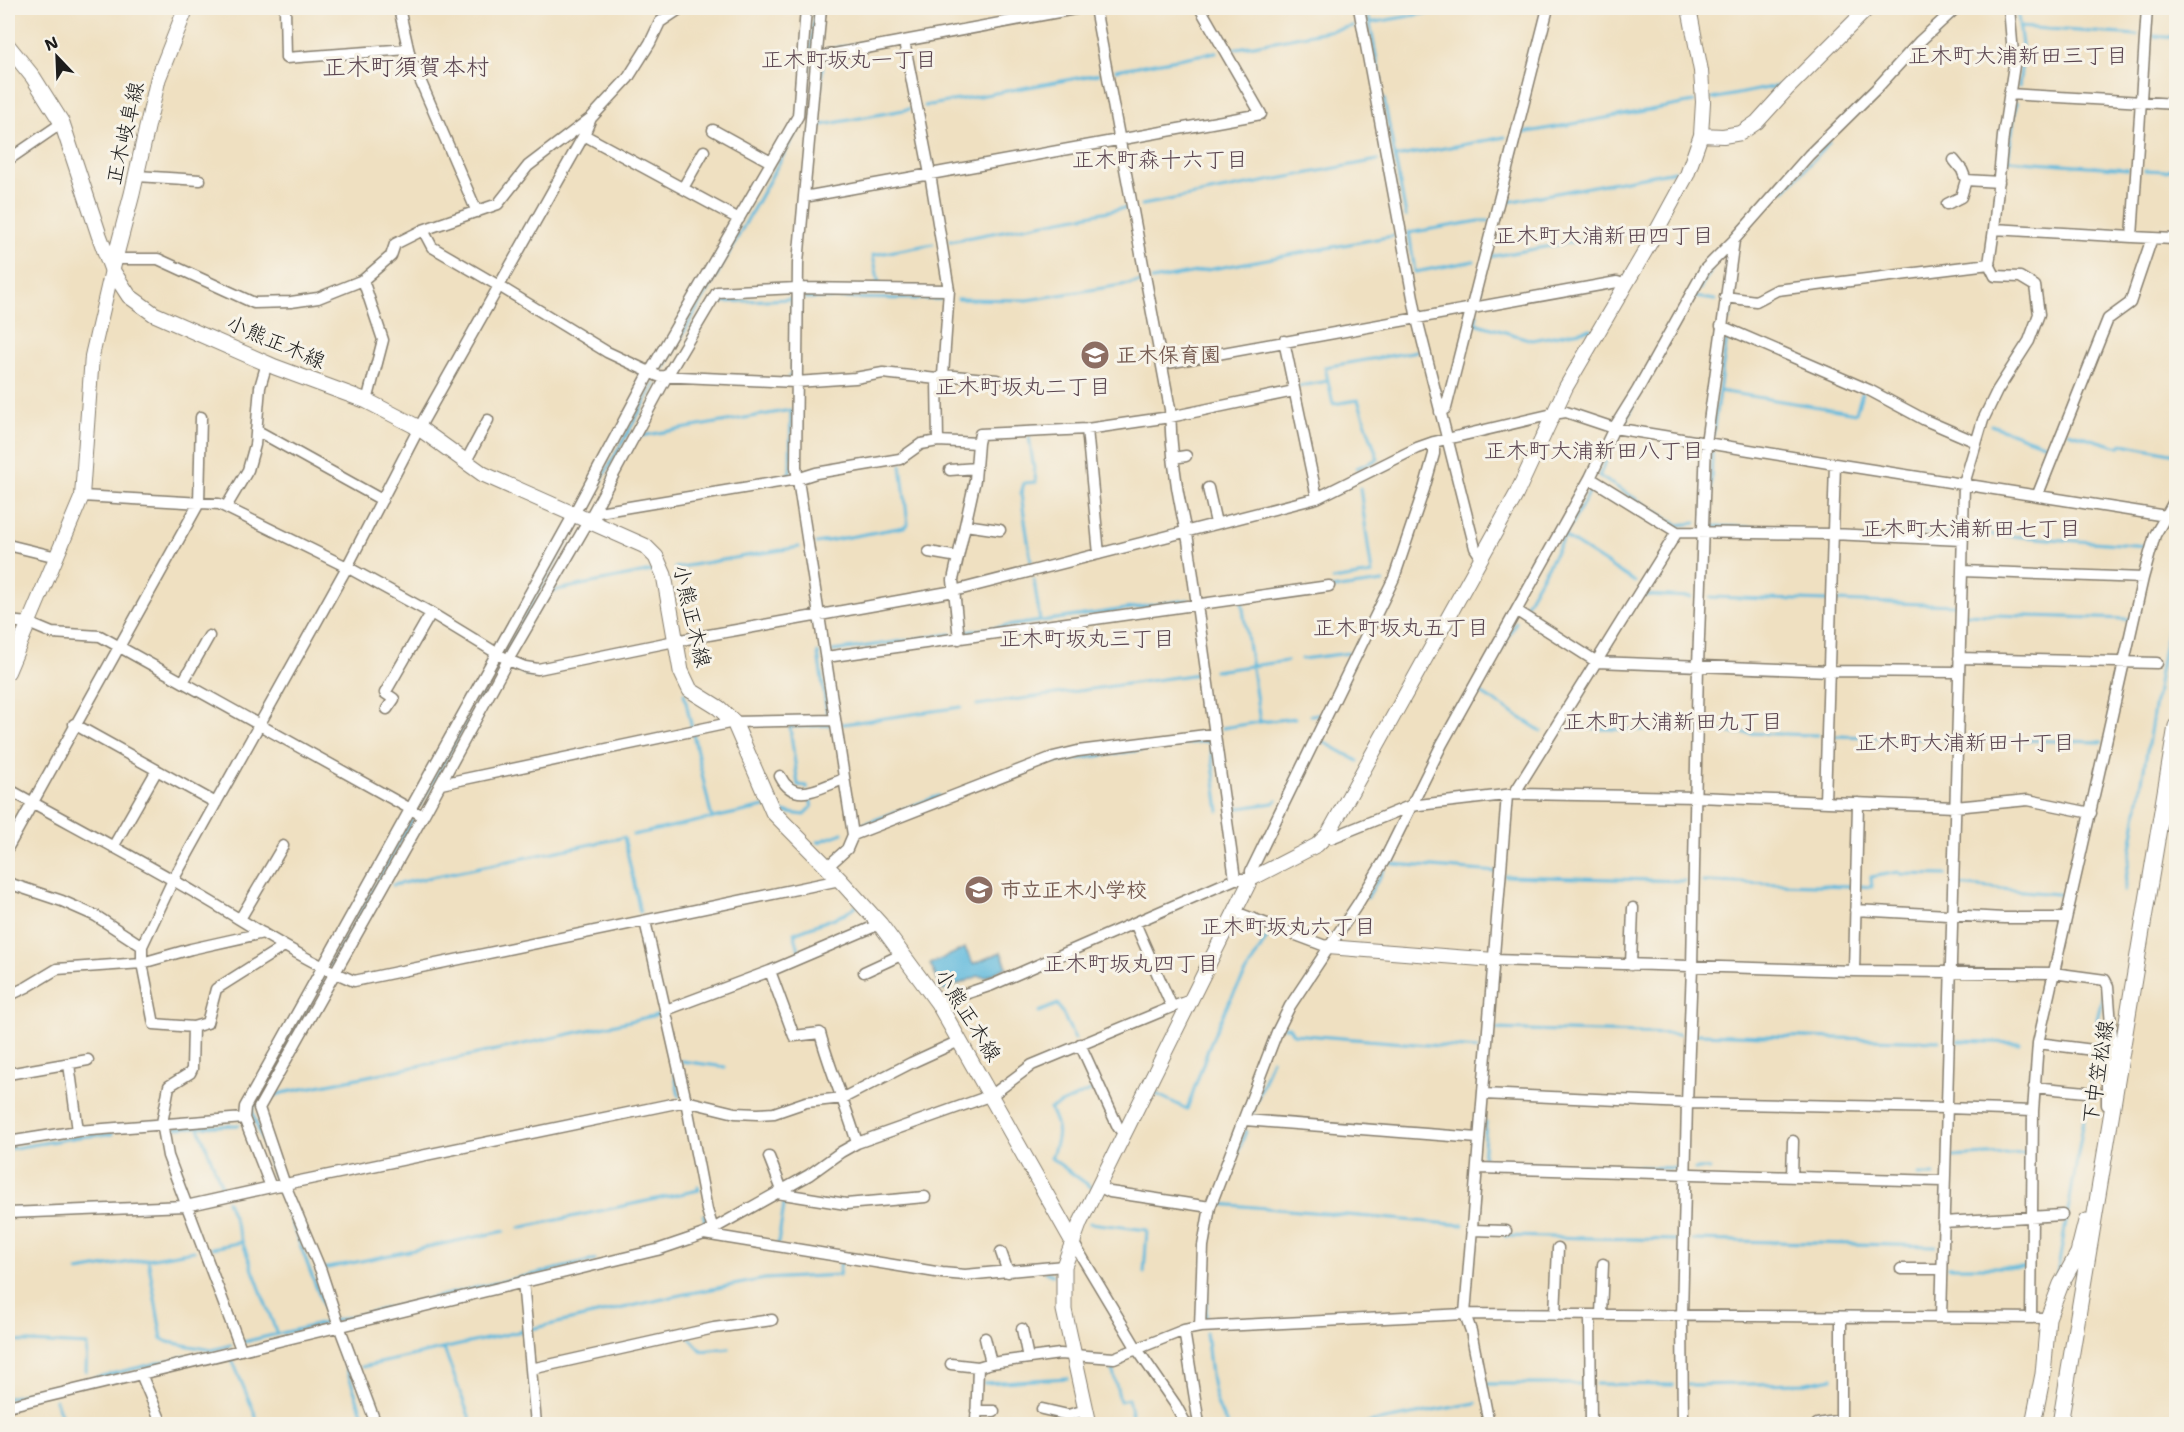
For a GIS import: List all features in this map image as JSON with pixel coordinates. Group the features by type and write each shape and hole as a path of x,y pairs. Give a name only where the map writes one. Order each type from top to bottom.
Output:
{"main road":[{"name":"正木岐阜線","path":"114,264 137,176 158,78 186,8"},
{"name":"小熊正木線","path":"8,46 33,78 62,123 99,235 129,296 154,314 267,363 367,401 419,428 483,474 645,546 656,557 664,575 681,671 690,690 719,708 734,722 773,812 840,879 880,924 938,1003 1073,1242"},
{"name":"下中笠松線","path":"2060,1425 2101,1189 2176,726"},
{"path":"2033,1425 2043,1374 2048,1318 2061,1284 2078,1253 2091,1200 2101,1189"},
{"path":"1073,1242 1064,1266 1064,1310 1087,1417"}],"street":[{"path":"285,8 285,58 408,49"},
{"path":"399,8 408,49 477,212"},
{"path":"8,672 82,496 92,356 114,264 158,259 254,303 291,302 318,298 363,280 391,256 395,244 423,230 498,204 528,166 591,118 628,78 650,44 660,22 681,8"},
{"path":"271,1187 244,1118 245,1107 409,808 498,653 650,372 798,116 806,8"},
{"path":"821,8 797,288 796,382 797,479 853,835 847,849 827,867"},
{"path":"818,57 1080,8"},
{"path":"1095,8 1162,364 1173,458 1197,605 1234,879"},
{"path":"804,197 1261,114 1200,8"},
{"path":"1359,8 1417,319 1475,548 1480,557"},
{"path":"1440,412 1446,408 1548,8"},
{"path":"938,1003 992,985 1234,879 1251,879 1317,844 1328,834 1516,495 1566,387 1687,175 1701,135 1703,102 1701,71 1689,8"},
{"path":"1701,135 1723,136 1741,133 1757,122 1787,88 1868,8"},
{"path":"1200,1327 1203,1246 1210,1208 1276,1032 1290,1006 1385,859 1442,744 1518,611 1590,478 1614,428 1706,269 1809,155 1877,88 1920,41 1956,8"},
{"path":"1941,1317 1964,484 1988,410 2029,340 2039,314 2035,286 2020,277 1995,276 1989,264 2014,64 2009,8"},
{"path":"2132,237 2147,8"},
{"path":"904,41 930,174 949,290 940,377 938,441"},
{"path":"2009,94 2176,104"},
{"path":"284,946 216,989 207,1023 193,1027 154,1024 142,963 142,946 173,880 346,567 419,428 584,135 591,118"},
{"path":"8,160 62,123"},
{"path":"713,129 771,162"},
{"path":"584,135 739,219"},
{"path":"682,188 704,151"},
{"path":"1947,204 1961,197 1966,180 1954,160"},
{"path":"137,176 200,180"},
{"path":"1966,180 1999,182"},
{"path":"1994,229 2174,239 2176,237"},
{"path":"423,230 432,247 607,352 658,376 796,382 855,378 883,373 997,380"},
{"path":"2038,494 2108,319 2130,303 2152,238"},
{"path":"1683,1425 1682,1316 1685,1173 1706,443 1734,240"},
{"path":"1725,297 1756,301 1777,290 1989,264"},
{"path":"363,280 383,339 367,401"},
{"path":"1162,364 1617,282 1626,285"},
{"path":"376,1425 321,1271 285,1185 258,1108 441,784 508,660 589,520 667,376 717,292 797,288 949,290"},
{"path":"1721,326 1869,390 1925,420 1976,442"},
{"path":"1284,341 1317,498"},
{"path":"226,507 248,470 255,445 260,387 267,363"},
{"path":"959,639 953,580 981,434 1087,429 1170,417 1294,391"},
{"path":"82,496 219,504 346,567 431,613 508,660 525,667 538,669 675,641 954,591 1317,498 1417,448 1434,442 1566,412 1614,428 2166,516"},
{"path":"8,847 74,724 199,503 201,417"},
{"path":"465,463 488,420"},
{"path":"1087,429 1099,554"},
{"path":"256,430 382,500"},
{"path":"589,520 599,512 797,479 816,473 900,459 921,444 938,441 978,443"},
{"path":"1186,1425 1073,1242 1098,1186 1251,879 1251,872 1256,861 1394,578 1424,489 1434,454 1434,442"},
{"path":"1173,458 1186,456"},
{"path":"1825,802 1835,464"},
{"path":"950,470 976,468"},
{"path":"1590,478 1677,532 1832,534 1962,540"},
{"path":"1208,488 1216,523"},
{"path":"2031,1318 2033,1111 2038,1043 2143,578 2156,535 2176,498"},
{"path":"965,525 1000,530"},
{"path":"1489,1425 1471,1331 1465,1314 1478,1168 1478,1138 1510,795 1677,532"},
{"path":"8,545 57,557"},
{"path":"929,552 958,557"},
{"path":"1962,571 2143,578"},
{"path":"826,657 1329,586"},
{"path":"1518,611 1596,662 1829,671 1958,672"},
{"path":"387,709 394,699 385,693 431,613"},
{"path":"8,621 28,623 52,633 100,636 423,816"},
{"path":"183,682 209,636"},
{"path":"1959,658 2157,663"},
{"path":"441,784 734,722 836,720"},
{"path":"74,724 216,803"},
{"path":"853,835 1053,757 1078,751 1214,734"},
{"path":"113,847 157,770"},
{"path":"780,776 788,789 796,792 811,791 844,779"},
{"path":"8,789 173,880 284,946 354,981 840,879"},
{"path":"1328,834 1331,838 1410,806 1510,795 1697,797 1955,807 2028,800 2091,813"},
{"path":"1854,971 1858,803"},
{"path":"240,919 283,846"},
{"path":"8,883 62,901 96,916 142,946"},
{"path":"1631,965 1633,908"},
{"path":"1856,910 2004,918 2043,916 2066,918"},
{"path":"1235,912 1328,947 1494,960 1692,967 2053,974 2105,980 2108,986 2112,1038 2107,1079 2107,1112 2111,1119"},
{"path":"645,921 686,1101 707,1210 708,1232"},
{"path":"1135,923 1172,1007"},
{"path":"666,1010 770,971 880,924"},
{"path":"8,996 57,969 142,963 263,933"},
{"path":"864,972 903,954"},
{"path":"770,971 794,1036 820,1033 857,1143"},
{"path":"8,1406 657,1250 708,1232 809,1175 857,1143 992,1095 1032,1065 1189,1002"},
{"path":"193,1027 192,1069 190,1073 169,1086 162,1123 168,1156 242,1349"},
{"path":"8,1213 186,1206 686,1101 735,1113 774,1113 806,1102 843,1098 910,1063 959,1041"},
{"path":"2038,1043 2093,1050"},
{"path":"1080,1044 1118,1127 1124,1134"},
{"path":"8,1074 88,1060"},
{"path":"69,1064 78,1131"},
{"path":"2034,1087 2086,1092"},
{"path":"1483,1095 1687,1103 2033,1111"},
{"path":"8,1142 78,1131 244,1118"},
{"path":"1245,1119 1478,1138"},
{"path":"1792,1177 1793,1141"},
{"path":"769,1157 779,1191"},
{"path":"1478,1168 1943,1181"},
{"path":"1098,1186 1110,1192 1210,1208"},
{"path":"779,1191 846,1204 925,1197"},
{"path":"1943,1222 2062,1215"},
{"path":"1472,1230 1506,1231"},
{"path":"708,1232 942,1273 966,1275 1064,1266"},
{"path":"1555,1315 1558,1248"},
{"path":"1001,1252 1008,1272"},
{"path":"1591,1425 1596,1315 1603,1264"},
{"path":"1901,1269 1942,1269"},
{"path":"523,1281 536,1425"},
{"path":"951,1364 978,1367 991,1363 1060,1354 1114,1358 1184,1330 1200,1327 1465,1314 2048,1318"},
{"path":"1816,1425 1841,1420 1841,1317"},
{"path":"531,1368 714,1328 772,1320"},
{"path":"1022,1329 1028,1358"},
{"path":"1184,1330 1199,1425"},
{"path":"985,1338 991,1363"},
{"path":"976,1425 978,1367"},
{"path":"141,1374 162,1425"},
{"path":"1042,1409 1087,1417"},
{"path":"976,1411 994,1412"}],"water":[{"path":"965,948 973,964 1001,952 1007,967 986,977 978,976 943,991 930,964"}],"waterway":[{"path":"700,305 804,118 815,8"},
{"path":"1367,8 1381,82"},
{"path":"1370,23 1455,8"},
{"path":"1904,66 1965,8"},
{"path":"2017,8 2023,53 2019,86"},
{"path":"1233,49 1353,26"},
{"path":"2019,27 2137,35"},
{"path":"2154,36 2176,38"},
{"path":"827,50 864,43"},
{"path":"1116,70 1216,52"},
{"path":"823,61 817,126 909,109"},
{"path":"925,106 1099,74"},
{"path":"1712,99 1778,86"},
{"path":"1384,99 1406,216"},
{"path":"1520,132 1694,102"},
{"path":"2016,103 2008,160 2128,169"},
{"path":"1395,157 1505,137"},
{"path":"1784,191 1829,143"},
{"path":"1142,205 1378,160"},
{"path":"2145,170 2166,171 2176,167"},
{"path":"1503,201 1502,203 1675,171"},
{"path":"950,241 1125,208"},
{"path":"1408,233 1488,221"},
{"path":"1489,257 1646,229"},
{"path":"1409,232 1415,272 1474,261"},
{"path":"1152,280 1393,236"},
{"path":"875,284 879,284 873,255 933,244"},
{"path":"1700,289 1712,269"},
{"path":"958,299 1027,300 1141,282"},
{"path":"1478,303 1481,290"},
{"path":"1695,297 1715,300"},
{"path":"806,298 941,299"},
{"path":"721,302 792,299 792,375 789,377"},
{"path":"1729,320 1732,304"},
{"path":"664,368 699,305"},
{"path":"1477,315 1475,323 1532,340 1591,329"},
{"path":"1719,391 1727,338"},
{"path":"1357,468 1378,459 1358,400 1333,404 1325,367 1418,351"},
{"path":"1300,386 1328,381"},
{"path":"585,509 655,384"},
{"path":"1713,435 1719,391 1856,413 1862,393"},
{"path":"1626,421 1633,406"},
{"path":"641,436 791,410 790,471 788,475"},
{"path":"1991,425 2052,447"},
{"path":"2068,432 2119,447 2122,444 2176,454"},
{"path":"1029,437 1036,482 1024,483 1021,494 1031,561"},
{"path":"1617,438 1599,476 1678,525 1696,523"},
{"path":"1712,452 1710,526 1763,528"},
{"path":"816,543 904,527 908,524 901,465"},
{"path":"1525,606 1593,486"},
{"path":"1332,580 1372,574 1360,488"},
{"path":"505,653 576,525"},
{"path":"1904,532 1956,533"},
{"path":"1967,533 2148,546"},
{"path":"1565,537 1635,582"},
{"path":"675,568 799,547"},
{"path":"552,591 656,570"},
{"path":"2124,891 2176,574"},
{"path":"1034,580 1040,621"},
{"path":"1331,589 1383,582"},
{"path":"1642,595 1691,597"},
{"path":"1710,597 1827,601"},
{"path":"965,632 1188,600"},
{"path":"1834,601 1955,605"},
{"path":"1222,728 1260,722 1242,602"},
{"path":"1963,614 2129,619"},
{"path":"1479,689 1516,622"},
{"path":"833,651 951,634"},
{"path":"818,653 827,713"},
{"path":"1302,659 1349,653"},
{"path":"420,805 501,660"},
{"path":"1214,671 1287,661"},
{"path":"517,669 528,675 536,673"},
{"path":"977,705 1198,674"},
{"path":"1478,691 1541,731"},
{"path":"684,693 712,819"},
{"path":"843,724 961,707"},
{"path":"1311,715 1319,714"},
{"path":"1260,722 1295,718"},
{"path":"807,788 807,786 798,785 790,727 829,725"},
{"path":"1559,730 1561,728 1688,731"},
{"path":"1706,732 1818,735"},
{"path":"1836,736 1947,739"},
{"path":"1966,739 2102,742"},
{"path":"1320,740 1358,761"},
{"path":"1056,762 1210,742 1219,811"},
{"path":"783,812 804,815 812,807 809,794"},
{"path":"859,826 939,796"},
{"path":"1233,809 1273,803 1277,800"},
{"path":"633,835 765,807"},
{"path":"330,966 412,820"},
{"path":"818,842 843,833"},
{"path":"624,837 640,912"},
{"path":"393,885 621,838"},
{"path":"1389,861 1393,864 1497,872"},
{"path":"1367,898 1384,870"},
{"path":"1860,886 1872,887 1871,877 1899,872 1901,874 1946,875"},
{"path":"1505,876 1685,881"},
{"path":"1703,882 1852,886"},
{"path":"1958,883 1957,885 2067,895"},
{"path":"798,954 800,953 794,933 845,914 856,906"},
{"path":"1154,1093 1187,1109 1210,1044 1229,1002 1269,934"},
{"path":"276,1181 252,1111 323,979"},
{"path":"2056,1280 2101,1033 2097,1019 2104,990"},
{"path":"1039,1012 1058,1004 1075,1039"},
{"path":"271,1097 662,1014"},
{"path":"1284,1027 1289,1027 1293,1034 1477,1049"},
{"path":"1492,1029 1679,1034"},
{"path":"1698,1034 1939,1041"},
{"path":"1958,1041 2020,1043"},
{"path":"1252,1113 1272,1059"},
{"path":"682,1061 725,1067"},
{"path":"673,1066 679,1096"},
{"path":"1091,1187 1051,1158 1058,1134 1050,1109 1092,1090"},
{"path":"1486,1122 1483,1162 1485,1163 1676,1168"},
{"path":"176,1128 239,1125"},
{"path":"199,1128 224,1192"},
{"path":"1206,1317 1208,1248 1213,1219 1246,1131"},
{"path":"8,1149 112,1134"},
{"path":"1950,1157 2027,1153"},
{"path":"1695,1169 1710,1169"},
{"path":"1918,1175 1934,1175"},
{"path":"519,1228 699,1190 698,1187"},
{"path":"280,1192 329,1321"},
{"path":"778,1243 785,1199"},
{"path":"227,1201 277,1334"},
{"path":"1219,1204 1463,1225"},
{"path":"704,1215 706,1229"},
{"path":"1090,1223 1147,1230 1144,1273"},
{"path":"323,1269 504,1231"},
{"path":"1505,1236 1675,1240"},
{"path":"1693,1240 1936,1246"},
{"path":"212,1248 243,1242"},
{"path":"78,1271 194,1251"},
{"path":"148,1259 162,1339 212,1350 231,1345"},
{"path":"243,1342 595,1260"},
{"path":"531,1329 685,1294 765,1279 839,1275 841,1260"},
{"path":"1948,1267 2026,1267"},
{"path":"1046,1272 1053,1275"},
{"path":"362,1367 522,1331"},
{"path":"1206,1333 1214,1391 1227,1424"},
{"path":"335,1336 366,1424"},
{"path":"689,1337 702,1351 729,1348"},
{"path":"8,1341 87,1345 86,1371"},
{"path":"444,1349 472,1424"},
{"path":"8,1398 188,1356"},
{"path":"231,1357 259,1424"},
{"path":"1111,1363 1120,1401 1128,1399 1134,1424"},
{"path":"984,1383 1068,1378"},
{"path":"1688,1385 1806,1383 1832,1378"},
{"path":"1486,1386 1486,1384 1584,1384"},
{"path":"1596,1384 1673,1385"},
{"path":"55,1400 65,1424"},
{"path":"1363,1424 1476,1403"}],"place":[{"name":"正木保育園","path":"1095,355"},
{"name":"市立正木小学校","path":"979,890"}],"district":[{"name":"正木町大浦新田三丁目","path":"2018,55"},
{"name":"正木町坂丸一丁目","path":"849,59"},
{"name":"正木町須賀本村","path":"406,67"},
{"name":"正木町森十六丁目","path":"1160,159"},
{"name":"正木町大浦新田四丁目","path":"1604,235"},
{"name":"正木町坂丸二丁目","path":"1023,386"},
{"name":"正木町大浦新田八丁目","path":"1594,450"},
{"name":"正木町大浦新田七丁目","path":"1971,528"},
{"name":"正木町坂丸五丁目","path":"1401,627"},
{"name":"正木町坂丸三丁目","path":"1087,638"},
{"name":"正木町大浦新田九丁目","path":"1673,721"},
{"name":"正木町大浦新田十丁目","path":"1965,742"},
{"name":"正木町坂丸六丁目","path":"1288,926"},
{"name":"正木町坂丸四丁目","path":"1131,963"}]}
